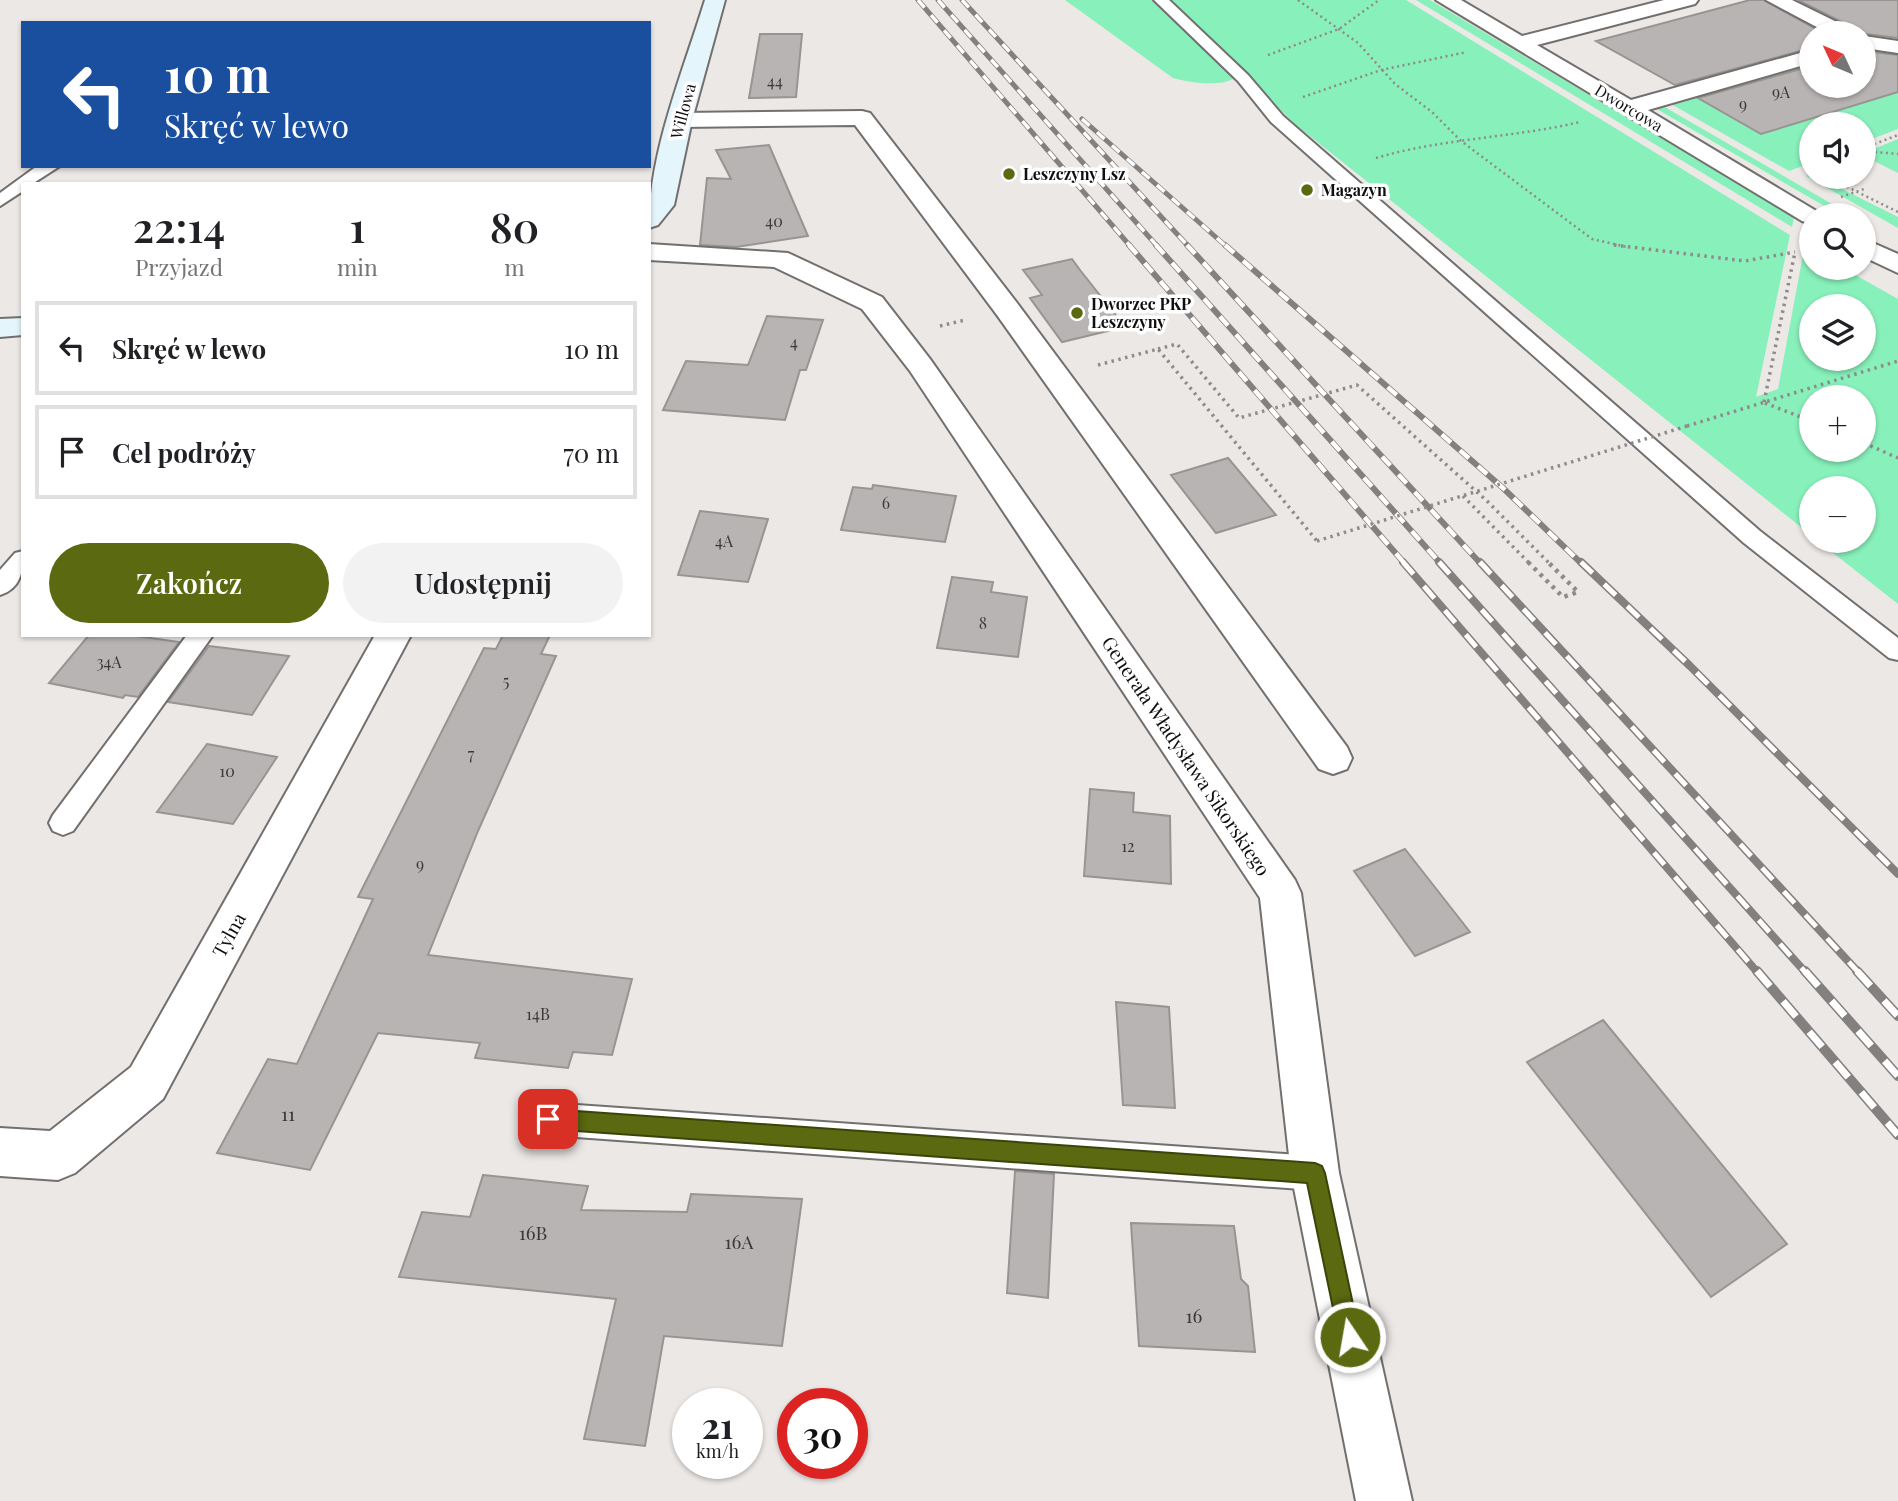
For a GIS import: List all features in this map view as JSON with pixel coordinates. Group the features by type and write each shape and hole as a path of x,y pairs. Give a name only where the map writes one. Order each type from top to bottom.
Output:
{"street":[{"name":"Willowa","path":"651,218 661,205 680,120 715,0"},
{"name":"Dworcowa","path":"1446,0 1799,209"},
{"path":"1519,43 1688,0"},
{"path":"1776,0 1819,21"},
{"path":"1876,44 1898,47"},
{"path":"1628,108 1799,59"},
{"path":"680,120 862,118 1007,309 1333,758"},
{"name":"Generała Władysława Sikorskiego","path":"651,252 779,260 872,303 920,365 1280,893 1315,1173 1384,1501"},
{"path":"1876,253 1898,265"},
{"path":"0,328 21,326"},
{"name":"Tylna","path":"0,1152 58,1156 147,1083 392,637"}],"lane":[{"path":"1161,0 1243,78 1278,119 1336,171 1752,537 1898,651"},
{"path":"24,182 47,168"},
{"path":"0,201 21,184"},
{"path":"0,586 21,561"},
{"path":"62,823 200,637"},
{"path":"548,1119 1315,1173"}],"path":[{"path":"1298,0 1357,43 1381,70 1432,112 1461,141 1592,239 1615,245 1745,261 1795,253"},
{"path":"1243,78 1252,66 1286,46 1339,29 1379,0"},
{"path":"1278,119 1287,107 1301,98 1381,70 1519,43"},
{"path":"1336,171 1411,148 1548,131 1628,108"},
{"path":"1876,145 1898,135"},
{"path":"1876,151 1898,154"},
{"path":"1851,189 1898,212"},
{"path":"1764,402 1796,244"},
{"path":"1158,349 1177,344 1239,418 1357,385 1487,501 1578,592 1563,597 1463,496"},
{"path":"1251,461 1317,541 1898,361"},
{"path":"1764,402 1799,416"},
{"path":"1876,448 1898,458"}],"green space":[{"path":"1065,0 1153,0 1235,78 1214,83 1197,83 1173,78"},
{"path":"1167,0 1406,0 1790,235 1756,397 1778,389 1799,276 1799,280 1864,280 1898,299 1898,604 1833,553 1876,553 1876,476 1799,476 1799,525 1296,125"},
{"path":"1416,0 1430,0 1794,217 1792,227"},
{"path":"1876,51 1898,55 1898,129 1876,137 1876,112 1799,112 1799,167 1789,171 1671,104 1799,67 1799,98 1876,98"},
{"path":"1663,106 1799,185 1799,189 1806,189 1830,203 1819,203 1655,108"},
{"path":"1898,139 1898,173 1876,162 1876,148"},
{"path":"1829,189 1842,189 1870,203 1854,203"},
{"path":"1876,206 1898,217 1898,228 1876,216"}],"building":[{"path":"1750,0 1764,0 1802,21 1799,21 1799,51 1675,85 1596,41"},
{"path":"1798,0 1898,0 1898,38 1876,35 1876,21 1840,21"},
{"path":"760,34 802,34 796,97 749,98"},
{"path":"1876,52 1898,55 1898,92 1833,112 1799,112 1799,122 1761,134 1698,98 1799,69 1799,98 1876,98"},
{"path":"769,145 808,236 736,247 700,245 707,178 731,179 716,150"},
{"name":"Dworzec PKP Leszczyny","path":"1072,259 1125,327 1062,342 1030,298 1042,295 1023,270"},
{"path":"767,316 823,320 806,370 800,370 785,420 663,410 686,361 748,365"},
{"path":"1228,458 1276,515 1216,533 1171,475"},
{"path":"873,485 956,496 945,542 841,530 853,487 872,489"},
{"path":"700,511 768,519 748,582 678,575"},
{"path":"952,577 993,582 991,592 1027,597 1018,657 937,648"},
{"path":"87,637 143,637 179,642 138,697 125,695 123,698 49,683"},
{"path":"502,637 549,637 541,654 556,656 478,831 428,955 632,979 612,1055 573,1052 568,1068 475,1058 480,1043 378,1033 310,1170 217,1153 268,1059 297,1064 373,899 358,897 484,648 496,649"},
{"path":"209,646 289,656 252,715 168,702"},
{"path":"207,744 277,757 233,824 157,812"},
{"path":"1090,789 1134,793 1133,812 1170,816 1171,884 1084,876"},
{"path":"1405,849 1470,932 1415,956 1354,871"},
{"path":"1116,1002 1169,1007 1175,1108 1123,1105"},
{"path":"1603,1020 1787,1244 1711,1297 1527,1062"},
{"path":"1015,1171 1054,1174 1048,1298 1007,1293"},
{"path":"483,1175 588,1186 581,1210 687,1212 691,1194 802,1199 782,1346 664,1336 645,1446 584,1439 616,1299 399,1277 422,1212 470,1217"},
{"path":"1131,1223 1234,1226 1241,1279 1248,1286 1255,1352 1139,1346"}],"railway":[{"path":"918,0 1131,247"},
{"path":"938,0 1158,247"},
{"path":"962,0 1189,247"},
{"path":"1082,119 1227,247"},
{"path":"1129,245 1405,564"},
{"path":"1156,245 1441,564"},
{"path":"1187,245 1481,564"},
{"path":"1225,245 1503,488 1582,564"},
{"path":"1403,562 1758,973"},
{"path":"1439,562 1806,973"},
{"path":"1480,562 1859,973"},
{"path":"1581,562 1690,666 1898,874"},
{"path":"1757,971 1898,1135"},
{"path":"1805,971 1898,1076"},
{"path":"1857,971 1898,1016"}],"place":[{"name":"Leszczyny Lsz","path":"1009,174"},
{"name":"Magazyn","path":"1307,190"},
{"name":"Dworzec PKP Leszczyny","path":"1077,313"}],"route":[{"path":"548,1119 1315,1173 1350,1337"}]}
